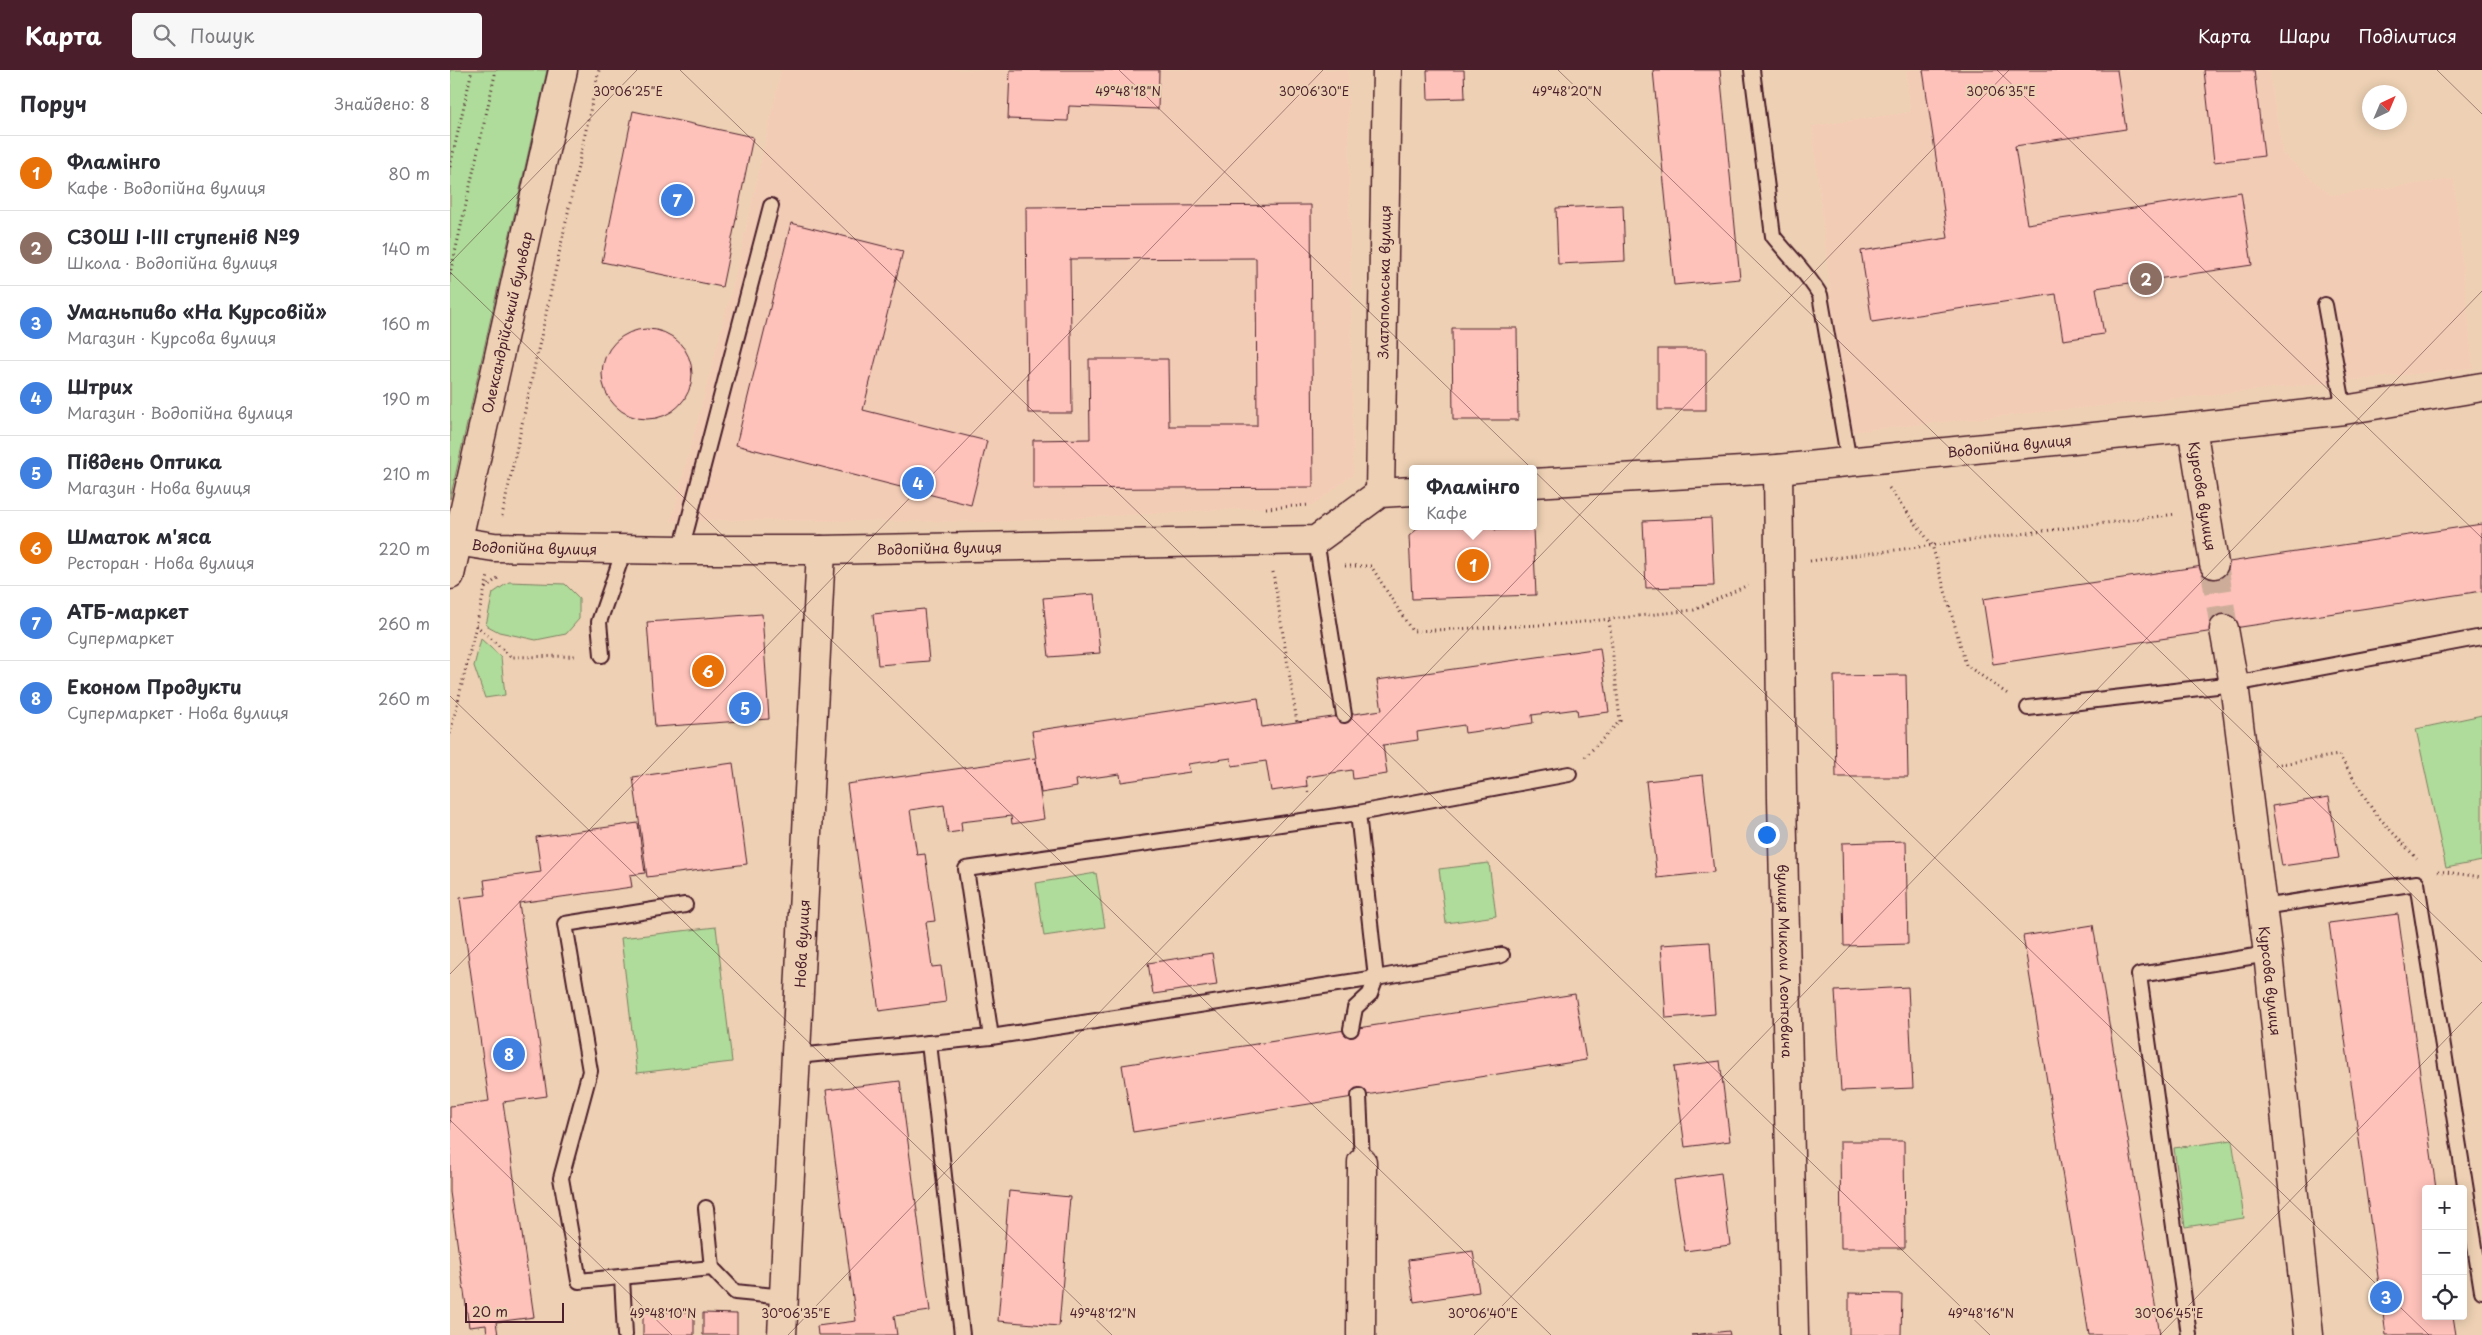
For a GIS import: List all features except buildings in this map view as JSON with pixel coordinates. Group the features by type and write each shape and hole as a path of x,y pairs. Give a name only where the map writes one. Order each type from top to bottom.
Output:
{"street":[{"name":"Олександрійський бульвар","path":"450,575 454,541 563,70"},
{"name":"Златопольська вулиця","path":"1380,493 1386,70"},
{"name":"Водопійна вулиця","path":"1537,483 1778,469 2344,410 2482,387"},
{"name":"Курсова вулиця","path":"2192,427 2214,564"},
{"name":"вулиця Миколи Леонтовича","path":"1778,469 1782,797 1794,1335"},
{"path":"1316,540 1380,493 1409,491"},
{"name":"Водопійна вулиця","path":"454,541 494,547 624,550 821,550 1316,540"},
{"name":"Нова вулиця","path":"782,1335 821,550"},
{"name":"Курсова вулиця","path":"2224,629 2234,684 2268,954 2309,1335"},
{"path":"1360,1335 1362,1162"}],"lane":[{"path":"1752,70 1774,236 1790,258 1808,275 1820,295 1859,460"},
{"path":"681,550 771,206"},
{"path":"2325,305 2344,410"},
{"path":"1316,540 1344,715"},
{"path":"602,655 599,622 624,550"},
{"path":"2028,708 2234,684 2482,637"},
{"path":"991,1037 966,869 1358,813 1569,774"},
{"path":"1351,1029 1355,1008 1370,994 1376,978 1358,813"},
{"path":"2262,907 2417,883 2482,1291"},
{"path":"685,905 565,924 590,1071 561,1178 579,1281 712,1268"},
{"path":"2189,1335 2139,975 2268,954"},
{"path":"797,1056 991,1037 1376,978 1502,955"},
{"path":"929,1043 962,1335"},
{"path":"1359,1096 1362,1162"},
{"path":"706,1208 712,1268 735,1292 784,1296"},
{"path":"622,1277 625,1335"}],"path":[{"path":"450,167 472,70"},
{"path":"450,275 496,70"},
{"path":"500,523 599,70"},
{"path":"1859,460 1932,545 1966,664 2028,708"},
{"path":"1272,566 1297,722"},
{"path":"450,734 488,573"},
{"path":"1569,774 1620,721 1609,619"},
{"path":"476,625 511,657 602,655"},
{"path":"2244,770 2339,755 2374,812 2418,860"},
{"path":"2433,869 2441,873 2482,876"}],"shaded area":[{"path":"781,70 1348,70 1353,475 1313,505 998,522 717,520 671,522 737,269"},
{"path":"1906,70 2269,70 2283,154 2331,195 2454,179 2473,368 1848,432 1838,363 1812,126 1910,112"}],"green space":[{"path":"450,70 547,70 450,499"},
{"path":"509,582 565,584 579,598 579,619 566,634 536,640 499,632 486,625 493,593"},
{"path":"481,639 501,657 505,695 485,698 474,666"},
{"path":"2482,715 2482,861 2446,868 2416,729"},
{"path":"1489,863 1496,916 1446,923 1439,869"},
{"path":"1096,873 1105,927 1044,936 1036,883"},
{"path":"716,927 732,1062 637,1073 621,938"},
{"path":"2232,1140 2244,1218 2185,1227 2174,1148"}],"tunnel":[{"path":"2214,564 2224,629"}],"place":[{"name":"АТБ-маркет","path":"677,200"},
{"name":"СЗОШ І-ІІІ ступенів №9","path":"2146,279"},
{"name":"Штрих","path":"918,483"},
{"name":"Фламінго","path":"1473,565"},
{"name":"Шматок м'яса","path":"708,671"},
{"name":"Південь Оптика","path":"745,708"},
{"name":"Економ Продукти","path":"509,1054"},
{"name":"Уманьпиво «На Курсовій»","path":"2386,1297"}]}
